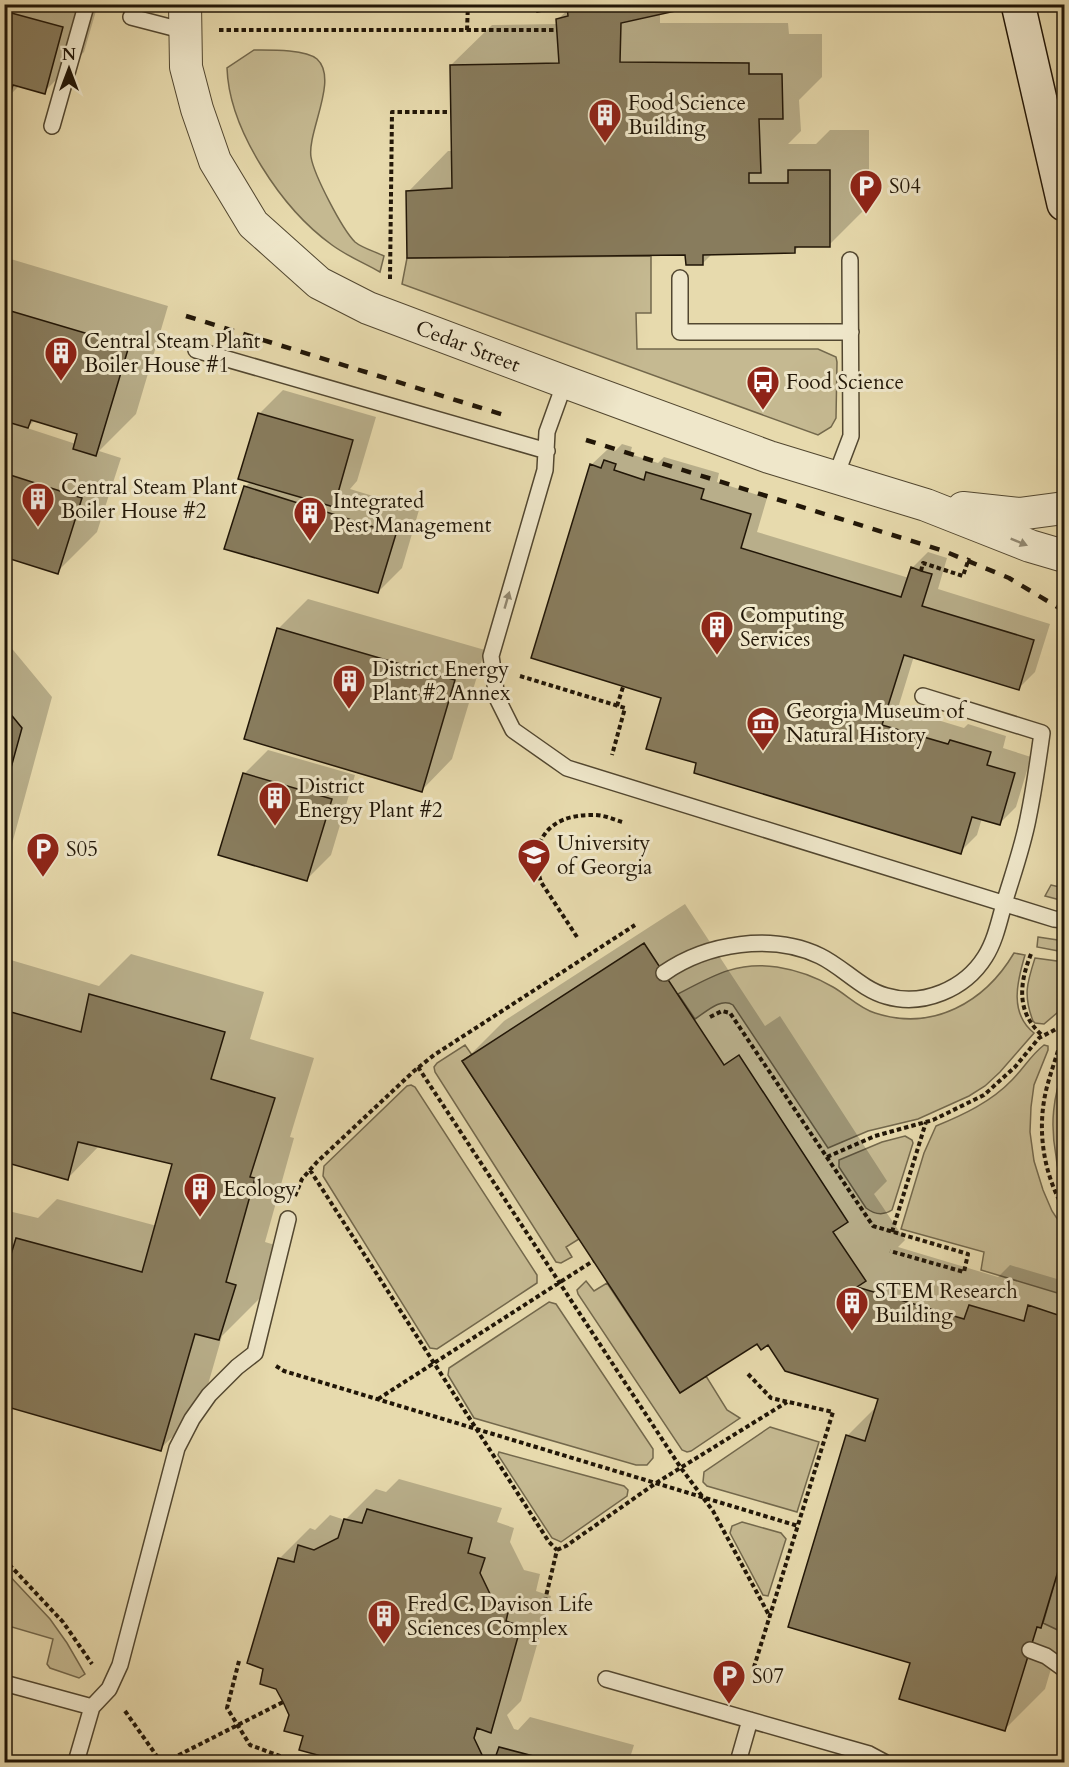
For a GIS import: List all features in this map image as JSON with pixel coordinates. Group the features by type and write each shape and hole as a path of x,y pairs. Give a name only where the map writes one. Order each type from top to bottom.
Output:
{"main road":[{"path":"1018,4 1065,204"}],"street":[{"name":"Cedar Street","path":"185,18 186,67 197,109 215,161 254,224 319,283 368,308 769,457 926,505 1030,546 1065,556"},
{"name":"Cedar Street","path":"926,505 1019,514 1065,508"}],"lane":[{"path":"52,126 86,6"},
{"path":"131,17 185,18"},
{"path":"835,478 851,436 850,260"},
{"path":"680,278 680,332 851,332"},
{"path":"196,350 547,451"},
{"path":"565,382 547,432 545,470 491,656 497,698 513,730 567,768 1004,904 1054,919 1065,920"},
{"path":"664,973 679,963 697,956 748,943 770,943 819,956 885,996 902,999 940,994 958,985 973,973 992,945 1004,904 1028,820 1042,733 923,696"},
{"path":"76,1762 92,1707 109,1689 120,1665 182,1437 209,1395 255,1353 288,1220"},
{"path":"1030,1650 1046,1656 1065,1669"},
{"path":"606,1679 868,1754 884,1762"},
{"path":"4,1683 92,1707"},
{"path":"738,1762 750,1720"}],"path":[{"path":"467,30 468,4"},
{"path":"216,30 557,30"},
{"path":"390,286 392,112 450,112"},
{"path":"921,570 923,563 963,576 970,554"},
{"path":"514,674 625,708 612,755"},
{"path":"617,706 623,687"},
{"path":"577,937 541,882 537,872 537,848 548,829 568,817 593,814 622,822"},
{"path":"288,1220 302,1179 418,1067 635,925"},
{"path":"1031,954 1023,979 1022,1000 1032,1027 1042,1036"},
{"path":"710,1017 722,1011 730,1013 873,1226 968,1254 964,1272 890,1251"},
{"path":"827,1157 875,1136 949,1113 984,1095 1015,1067 1042,1036 1065,1027"},
{"path":"1065,1027 1047,1088 1041,1129 1049,1174 1056,1194 1065,1209"},
{"path":"418,1067 681,1468 713,1511 770,1617"},
{"path":"892,1232 926,1122"},
{"path":"310,1170 549,1542 557,1550"},
{"path":"378,1399 593,1261"},
{"path":"255,1353 284,1371 798,1526"},
{"path":"748,1374 771,1398 833,1412 754,1667"},
{"path":"557,1550 656,1484 787,1402"},
{"path":"543,1609 557,1550"},
{"path":"4,1559 63,1622 163,1762 283,1702"},
{"path":"239,1661 227,1708 250,1745 296,1762"}],"shaded area":[{"path":"254,50 304,53 317,59 323,68 324,92 311,146 313,165 329,201 355,242 384,256 380,272 338,249 313,230 277,190 248,142 237,117 230,92 227,68"},
{"path":"651,256 651,313 636,313 637,349 818,349 836,357 837,362 836,418 831,427 818,435 402,284 407,258"},
{"path":"1051,885 1064,888 1064,901 1045,896"},
{"path":"1038,937 1064,941 1064,952 1037,947"},
{"path":"1014,953 1025,955 1018,986 1018,1007 1026,1025 1034,1033 1000,1072 985,1086 969,1096 918,1119 868,1131 828,1148 733,1005 719,1004 695,1019 678,994 714,976 737,968 777,967 820,980 875,1013 896,1018 917,1019 937,1015 973,999 988,986"},
{"path":"1035,958 1064,962 1064,1007 1044,1024 1033,1021 1028,1004 1028,982"},
{"path":"465,1045 472,1055 462,1061 579,1239 566,1247 572,1257 561,1263 556,1262 435,1072 434,1067 437,1063"},
{"path":"1044,1045 1048,1046 1048,1050 1034,1085 1030,1132 1034,1161 1043,1190 1052,1211 1064,1229 1064,1295 981,1270 984,1252 901,1229 924,1153 936,1126 995,1095"},
{"path":"1064,1067 1064,1188 1057,1164 1053,1122 1057,1089"},
{"path":"407,1086 415,1087 537,1275 537,1283 437,1349 430,1348 323,1176 324,1166"},
{"path":"905,1136 913,1143 892,1210 882,1214 872,1212 866,1208 839,1167 839,1160 882,1142"},
{"path":"586,1281 594,1291 607,1283 680,1393 706,1376 727,1410 740,1418 691,1451 682,1450 578,1294 577,1290"},
{"path":"549,1302 556,1304 653,1449 653,1458 647,1465 636,1465 474,1418 448,1375 449,1368"},
{"path":"770,1427 819,1442 797,1512 707,1486 703,1482 704,1472"},
{"path":"499,1452 624,1486 628,1490 627,1496 561,1542 552,1538 498,1455"},
{"path":"742,1522 781,1533 786,1539 768,1596 763,1595 730,1533 732,1526"},
{"path":"1064,1551 1064,1633 1043,1623"},
{"path":"5,1571 50,1619 85,1674 79,1678 50,1668 47,1664 53,1639 5,1625"}],"building":[{"name":"Food Science Building","path":"535,4 707,4 621,23 620,62 749,63 749,74 782,74 783,119 759,119 761,173 749,173 749,183 788,183 788,170 830,170 830,247 795,247 795,253 703,255 703,265 686,265 685,255 407,258 406,191 452,188 450,65 559,63 556,19 568,16 567,6 537,12"},
{"path":"4,11 63,27 45,94 13,85 9,98 4,96"},
{"name":"Central Steam Plant Boiler House #1","path":"4,309 129,346 96,456 73,449 77,434 31,420 28,428 4,421"},
{"path":"258,413 353,440 334,507 238,479"},
{"name":"Computing Services","path":"604,460 616,464 614,470 644,480 646,472 704,489 701,499 751,514 741,548 901,597 911,567 932,574 922,606 1034,640 1019,690 904,655 882,725 948,744 950,740 991,752 987,765 1015,773 1000,825 972,817 961,854 694,773 696,763 646,749 661,698 531,658 590,464 601,468"},
{"name":"Central Steam Plant Boiler House #2","path":"4,473 82,498 58,574 4,557"},
{"name":"Integrated Pest Management","path":"244,486 396,534 378,593 224,549"},
{"name":"District Energy Plant #2 Annex","path":"277,628 455,680 422,792 244,739"},
{"path":"4,706 22,728 4,793"},
{"name":"District Energy Plant #2","path":"243,773 332,799 307,881 218,855"},
{"name":"STEM Research Building","path":"644,943 724,1065 739,1055 848,1222 833,1232 866,1281 857,1287 964,1319 969,1305 1024,1321 1028,1305 1064,1317 1064,1551 1041,1628 1037,1627 1005,1731 899,1699 910,1663 788,1627 846,1435 865,1441 878,1399 785,1371 768,1345 761,1350 757,1344 680,1393 462,1061"},
{"name":"Ecology","path":"89,994 225,1032 211,1079 275,1098 250,1177 255,1178 226,1282 236,1285 219,1340 195,1334 161,1451 4,1406 4,1260 9,1261 16,1238 142,1272 172,1164 78,1142 68,1180 4,1162 4,1010 81,1032"},
{"name":"Fred C. Davison Life Sciences Complex","path":"367,1509 472,1538 468,1553 485,1558 480,1573 493,1600 510,1604 506,1621 521,1626 491,1733 477,1728 474,1738 484,1759 494,1761 499,1747 556,1762 343,1762 299,1750 303,1736 284,1731 289,1715 276,1689 260,1684 263,1669 247,1663 278,1558 294,1562 298,1545 314,1550 338,1538 344,1519 362,1523"}],"railway":[{"path":"186,316 507,416"},
{"path":"586,440 944,551 1009,578 1064,611"}],"place":[{"name":"Food Science Building","path":"605,144"},
{"name":"S04","path":"866,215"},
{"name":"Central Steam Plant Boiler House #1","path":"61,382"},
{"name":"Food Science","path":"763,411"},
{"name":"Central Steam Plant Boiler House #2","path":"38,528"},
{"name":"Integrated Pest Management","path":"310,542"},
{"name":"Computing Services","path":"717,656"},
{"name":"District Energy Plant #2 Annex","path":"349,710"},
{"name":"Georgia Museum of Natural History","path":"763,752"},
{"name":"District Energy Plant #2","path":"275,827"},
{"name":"S05","path":"43,878"},
{"name":"University of Georgia","path":"534,884"},
{"name":"Ecology","path":"200,1218"},
{"name":"STEM Research Building","path":"852,1332"},
{"name":"Fred C. Davison Life Sciences Complex","path":"384,1645"},
{"name":"S07","path":"729,1705"}]}
